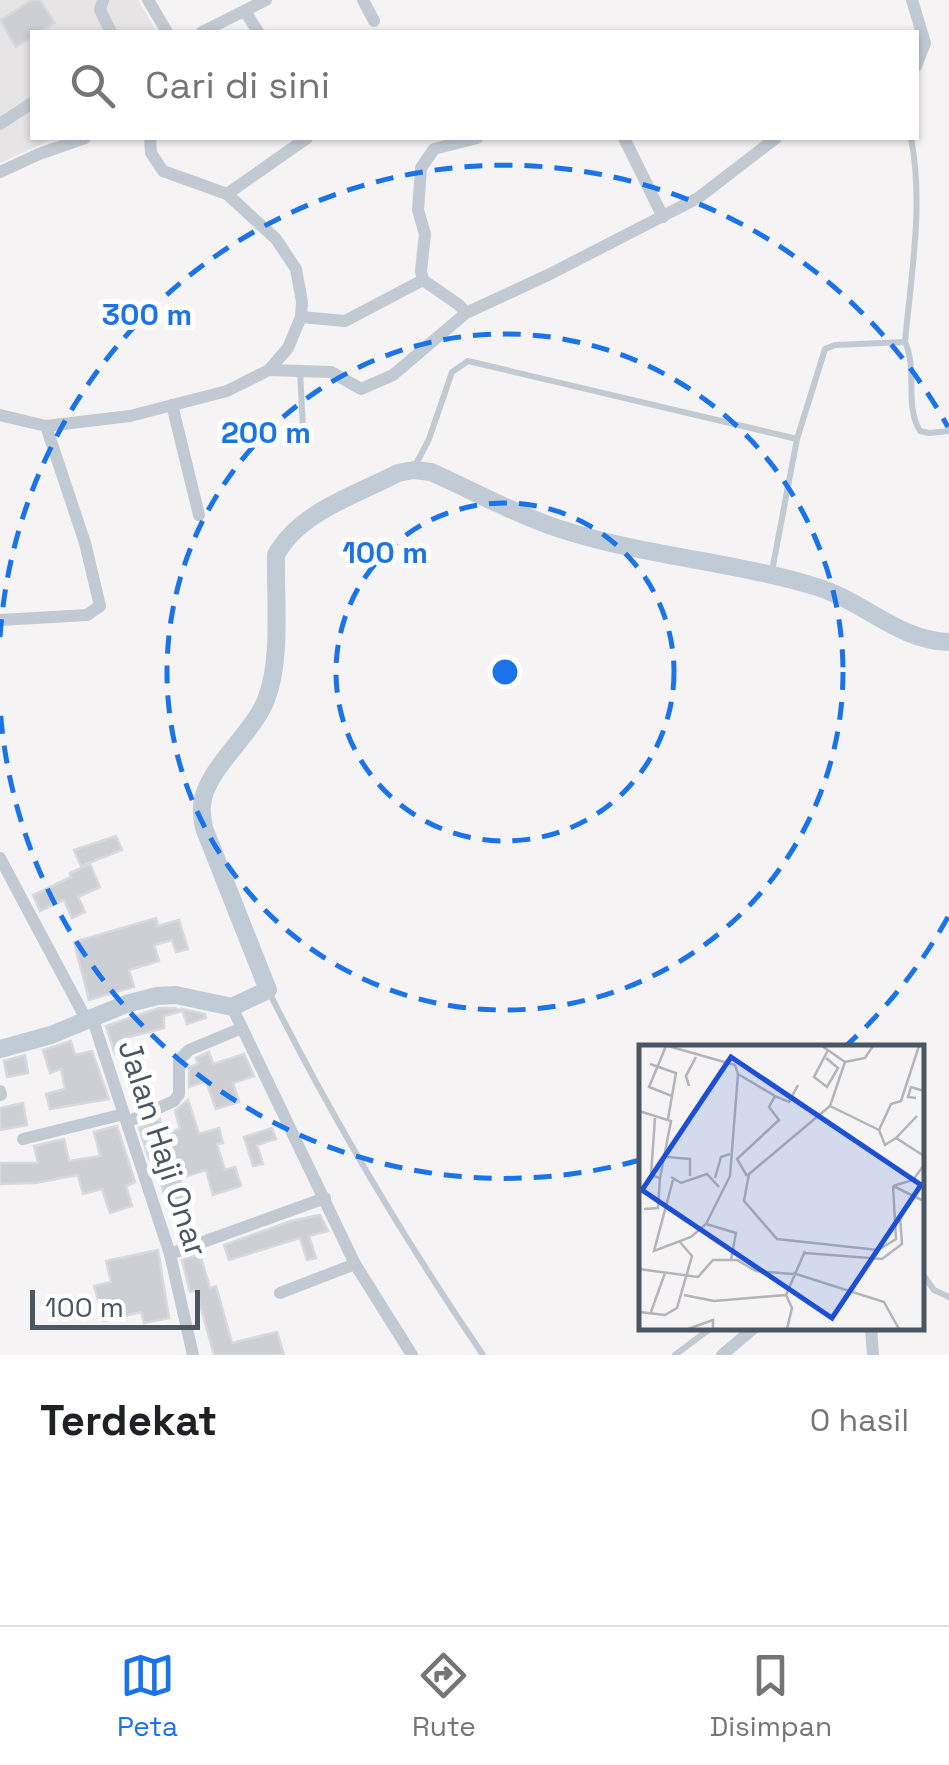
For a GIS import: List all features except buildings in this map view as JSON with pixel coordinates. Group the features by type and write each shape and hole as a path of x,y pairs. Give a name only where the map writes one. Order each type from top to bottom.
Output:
{"street":[{"path":"102,0 100,10 110,30"},
{"path":"148,0 166,30"},
{"path":"206,30 266,0"},
{"path":"364,0 374,21"},
{"path":"912,0 925,43 919,58"},
{"path":"245,12 257,30"},
{"path":"0,124 30,104"},
{"path":"0,172 80,140"},
{"path":"0,415 46,426 130,416 227,391 269,370 288,348 301,317 296,269 276,239 227,194 163,171 151,153 150,140"},
{"path":"227,194 304,140"},
{"path":"466,313 423,280 424,234 418,210 422,168 434,149 470,140"},
{"path":"625,140 662,217"},
{"path":"269,370 331,372 361,389 393,375 466,313 662,217 720,184 774,140"},
{"path":"301,317 345,321 423,280"},
{"path":"172,405 199,514"},
{"path":"0,620 86,615 100,606 85,542 46,426"},
{"path":"0,1049 158,996 176,995 232,1007 268,990 204,828 202,804 210,781 253,725 266,700 273,673 276,554 284,539 301,523 418,462 555,528 818,588 896,628 934,642 949,642"},
{"name":"Jalan Haji Onar","path":"0,858 89,1018 170,1254 193,1355"},
{"path":"232,1007 355,1264 412,1355"},
{"path":"23,1139 126,1118 174,1101 179,1094 178,1060 190,1050 242,1028"},
{"path":"170,1254 325,1198"},
{"path":"280,1293 355,1264"},
{"path":"722,1355 752,1330"},
{"path":"871,1330 873,1355"}],"lane":[{"path":"912,140 916,163 915,236 905,342 911,356 914,421 920,431 928,434 949,431"},
{"path":"770,577 797,439 825,349 835,345 905,342"},
{"path":"418,462 452,372 468,361 797,439"},
{"path":"300,370 304,428"},
{"path":"268,990 311,1077 448,1304 484,1355"},
{"path":"924,1276 934,1290 949,1297"},
{"path":"675,1355 708,1330"}],"shaded area":[{"path":"0,0 138,0 156,30 30,30 30,140 51,140 0,163"}]}
